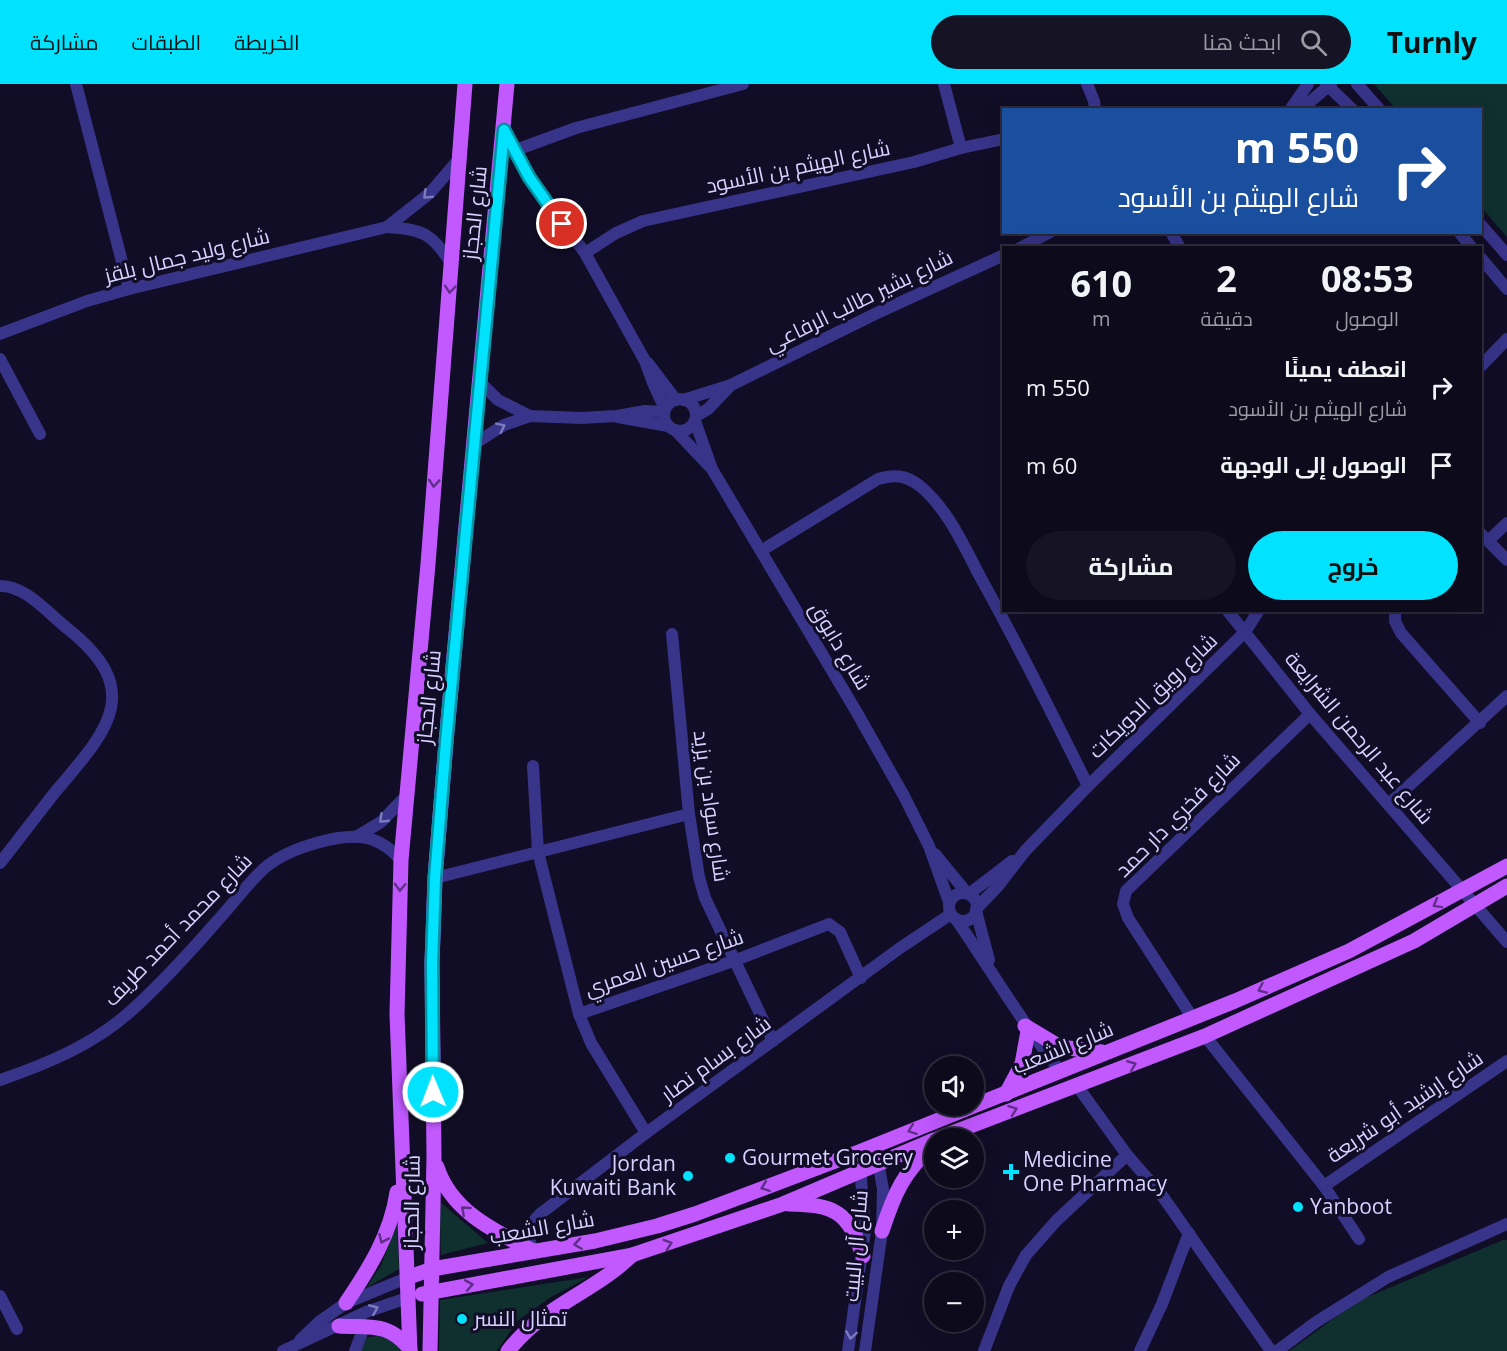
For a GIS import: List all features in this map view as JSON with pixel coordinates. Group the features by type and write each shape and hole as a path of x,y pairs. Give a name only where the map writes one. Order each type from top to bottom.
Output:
{"main road":[{"name":"شارع الحجاز","path":"410,1350 410,1297 401,1162 397,1014 401,860 461,157 465,84"},
{"name":"شارع الحجاز","path":"430,1351 434,1157 432,963 435,878 507,84"},
{"name":"شارع الشعب","path":"409,1277 432,1269 595,1241 657,1226 859,1152 1235,1001 1349,951 1507,866"},
{"name":"شارع الشعب","path":"968,1128 1205,1036 1414,941 1507,886"},
{"path":"1006,1094 1020,1071 1027,1029 1060,1047 1108,1052"},
{"name":"شارع الشعب","path":"410,1297 430,1291 633,1255 783,1204 924,1146"},
{"path":"882,1231 891,1203 905,1174 924,1155"},
{"path":"434,1157 449,1193 462,1208 494,1231 533,1251"},
{"path":"346,1303 368,1270 393,1215 401,1162"},
{"path":"783,1204 818,1205 840,1213 853,1230 863,1256"},
{"path":"508,1351 536,1321 617,1269 633,1255"},
{"path":"339,1326 387,1329 402,1338 410,1350"}],"street":[{"path":"76,84 129,289"},
{"path":"513,151 576,128 743,84"},
{"path":"944,84 961,148"},
{"path":"1087,84 1095,108"},
{"path":"1291,108 1308,84"},
{"path":"1357,84 1378,108"},
{"path":"1298,108 1311,101 1328,85 1351,108"},
{"path":"504,130 513,151 551,209 585,253 645,361 672,429"},
{"name":"شارع الهيثم بن الأسود","path":"585,253 616,233 643,221 914,162 961,148 1002,139"},
{"name":"شارع وليد جمال بلقز","path":"387,227 430,193 461,157"},
{"path":"1482,226 1507,255"},
{"name":"شارع وليد جمال بلقز","path":"0,334 87,301 129,289 387,227 408,228 426,234 437,243 452,265"},
{"path":"1027,246 1047,234"},
{"path":"1461,234 1470,246"},
{"name":"شارع بشير طالب الرفاعي","path":"679,400 731,385 931,287 1002,256"},
{"path":"1482,260 1507,289"},
{"path":"1482,366 1507,339"},
{"path":"0,359 40,434"},
{"path":"616,417 687,430 696,418 691,404 679,400 645,361"},
{"path":"480,382 498,400 530,416"},
{"name":"شارع بشير طالب الرفاعي","path":"696,418 731,385"},
{"path":"474,444 504,425 530,416 616,417 645,411 665,410 679,400"},
{"name":"شارع دابوق","path":"696,418 712,469 856,711 929,846 952,912 1027,1029 1060,1071"},
{"name":"شارع دابوق","path":"672,429 712,469"},
{"name":"شارع رويق الدويكات","path":"760,550 878,479 900,475 920,486 945,515 962,543 1032,674 1088,786"},
{"path":"1507,523 1485,536 1507,560"},
{"path":"0,586 17,589 94,651 106,671 112,694 111,712 103,732 0,863"},
{"name":"شارع عبد الرحمن الشرايعة","path":"1229,612 1310,714 1507,942"},
{"name":"شارع رويق الدويكات","path":"976,910 1025,851 1245,632 1258,612"},
{"path":"1395,612 1395,621 1401,633 1480,723"},
{"name":"شارع سواد بن يزيد","path":"672,634 689,814 702,889 773,1041"},
{"path":"1389,804 1507,696"},
{"name":"شارع فخري دار حمد","path":"1192,1017 1128,918 1123,904 1126,891 1310,714"},
{"path":"533,766 538,852 579,1014"},
{"name":"شارع محمد أحمد طريف","path":"0,1080 45,1064 72,1050 131,1011 194,947 266,867 291,852 313,845 356,837 381,822 406,795"},
{"path":"435,878 689,814"},
{"path":"356,837 376,841 401,860"},
{"name":"شارع دابوق","path":"929,846 968,894"},
{"name":"شارع رويق الدويكات","path":"968,894 1025,851"},
{"path":"958,893 968,894 976,902 976,910 968,920 952,912 958,893"},
{"name":"شارع دابوق","path":"976,910 991,970"},
{"name":"شارع بسام نصار","path":"533,1251 528,1233 535,1219 646,1133 952,912"},
{"name":"شارع حسين العمري","path":"646,1133 591,1043 579,1014 736,960 829,924 840,932 861,978"},
{"path":"1205,1036 1324,1186 1359,1239"},
{"name":"شارع إرشيد أبو شريعة","path":"1324,1186 1507,1061"},
{"path":"1078,1086 1127,1155 1161,1194 1271,1351"},
{"name":"شارع آل البيت","path":"865,1351 882,1231 883,1189 875,1145"},
{"name":"شارع آل البيت","path":"848,1351 865,1231 859,1152"},
{"path":"984,1351 1009,1286 1026,1254 1057,1220 1127,1155"},
{"path":"1277,1351 1316,1322 1388,1277 1507,1224"},
{"path":"1140,1351 1162,1304 1189,1233"},
{"path":"297,1343 319,1322 346,1303 409,1277"},
{"path":"0,1296 17,1329"},
{"path":"283,1351 385,1304 410,1297"},
{"path":"355,1351 364,1327"}],"green space":[{"path":"1374,84 1507,84 1507,237 1482,208 1482,108 1395,108"},
{"path":"439,1201 488,1243 441,1255"},
{"path":"397,1222 399,1269 366,1288 381,1266"},
{"path":"1507,1240 1507,1351 1289,1351 1358,1301"},
{"path":"589,1277 551,1297 517,1321 497,1351 439,1351 440,1300"},
{"path":"378,1336 393,1340 401,1351 356,1351 362,1338"}],"place":[{"name":"Gourmet Grocery","path":"730,1158"},
{"name":"Medicine One Pharmacy","path":"1011,1172"},
{"name":"Jordan Kuwaiti Bank","path":"688,1176"},
{"name":"Yanboot","path":"1298,1207"},
{"name":"تمثال النسر","path":"462,1319"}],"route":[{"path":"433,1092 432,963 435,878 504,130 513,151 529,177 562,224"}]}
